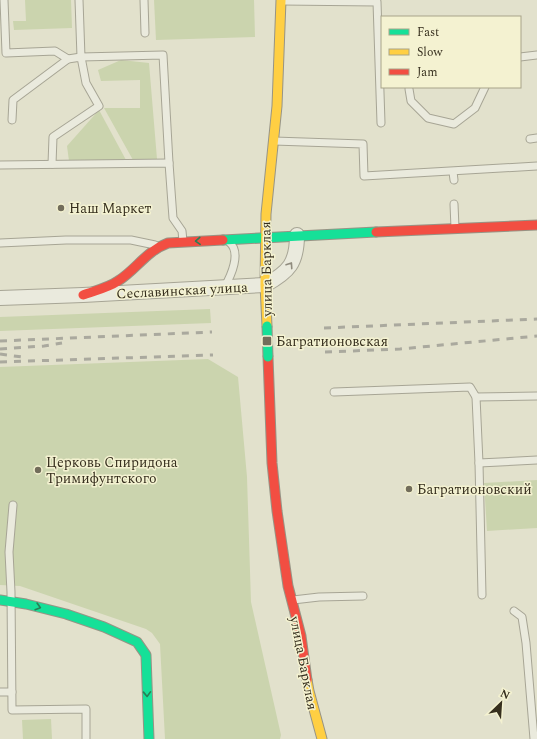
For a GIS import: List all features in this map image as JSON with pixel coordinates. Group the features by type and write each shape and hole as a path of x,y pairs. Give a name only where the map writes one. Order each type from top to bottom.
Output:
{"main road":[{"name":"улица Барклая","path":"281,1 280,47 274,142 265,237 265,285 272,463 277,511 288,586 301,636 314,711 322,739"},
{"name":"Сеславинская улица","path":"83,296 117,282 134,269 144,258 160,246 168,243 297,235 537,225"},
{"name":"улица Барклая","path":"288,586 288,623"},
{"path":"0,600 23,603 84,620 121,634 140,645 146,655 149,739"}],"street":[{"name":"Сеславинская улица","path":"0,298 83,296 265,285 279,278 289,268 295,257 297,235"}],"lane":[{"path":"4,0 3,53 55,51 68,59"},
{"path":"52,164 53,138 99,106 86,83 81,58 79,0"},
{"path":"144,0 145,33"},
{"path":"281,1 377,2 381,123"},
{"path":"12,120 13,100 68,59 163,55 173,218 182,231 183,242"},
{"path":"521,57 537,55"},
{"path":"409,89 411,101 428,118 454,124 474,108 484,88"},
{"path":"274,142 363,144 364,176 537,166"},
{"path":"0,165 169,163"},
{"path":"453,172 454,180"},
{"path":"454,204 455,228"},
{"path":"0,243 66,240 131,240 160,246"},
{"path":"224,288 234,265 235,249 232,244 226,240"},
{"path":"334,392 470,387 476,397 482,595"},
{"path":"476,397 537,396"},
{"path":"479,463 537,460"},
{"path":"13,505 8,552 12,601 12,710 86,709 86,739"},
{"path":"292,600 319,597 363,596"},
{"path":"514,610 522,617 526,643 534,739"},
{"path":"0,692 12,692"}],"green space":[{"path":"25,0 71,0 72,28 14,30 13,21 26,21"},
{"path":"154,0 254,0 255,37 156,40"},
{"path":"121,60 149,63 157,159 133,160 104,108 140,108 140,80 101,81 98,70"},
{"path":"99,110 126,160 69,161 67,146"},
{"path":"210,309 211,323 0,331 0,317"},
{"path":"208,359 238,377 247,477 251,602 281,735 280,739 165,739 160,644 152,633 146,629 20,586 0,585 0,367"},
{"path":"537,480 537,528 487,531 484,483"},
{"path":"51,719 52,739 23,739 22,720"}],"railway":[{"path":"324,328 537,319"},
{"path":"0,341 212,332"},
{"path":"325,352 400,349 537,336"},
{"path":"0,349 44,346 62,343"},
{"path":"0,354 22,357"},
{"path":"0,362 213,355"}],"traffic: fast":[{"path":"223,240 376,232"},
{"path":"267,326 268,357"},
{"path":"0,600 26,604 66,614 104,627 137,642 146,655 149,739"}],"traffic: slow":[{"path":"267,326 265,285 266,214 277,106 281,0"},
{"path":"307,680 322,739"}],"traffic: jam":[{"path":"376,232 537,225"},
{"path":"83,295 114,283 125,276 160,246 168,243 223,240"},
{"path":"268,357 272,463 277,511 288,586 301,636 307,680"}],"place":[{"name":"Наш Маркет","path":"61,208"},
{"name":"Багратионовская","path":"267,341"},
{"name":"Церковь Спиридона Тримифунтского","path":"38,470"},
{"name":"Багратионовский","path":"409,489"}]}
